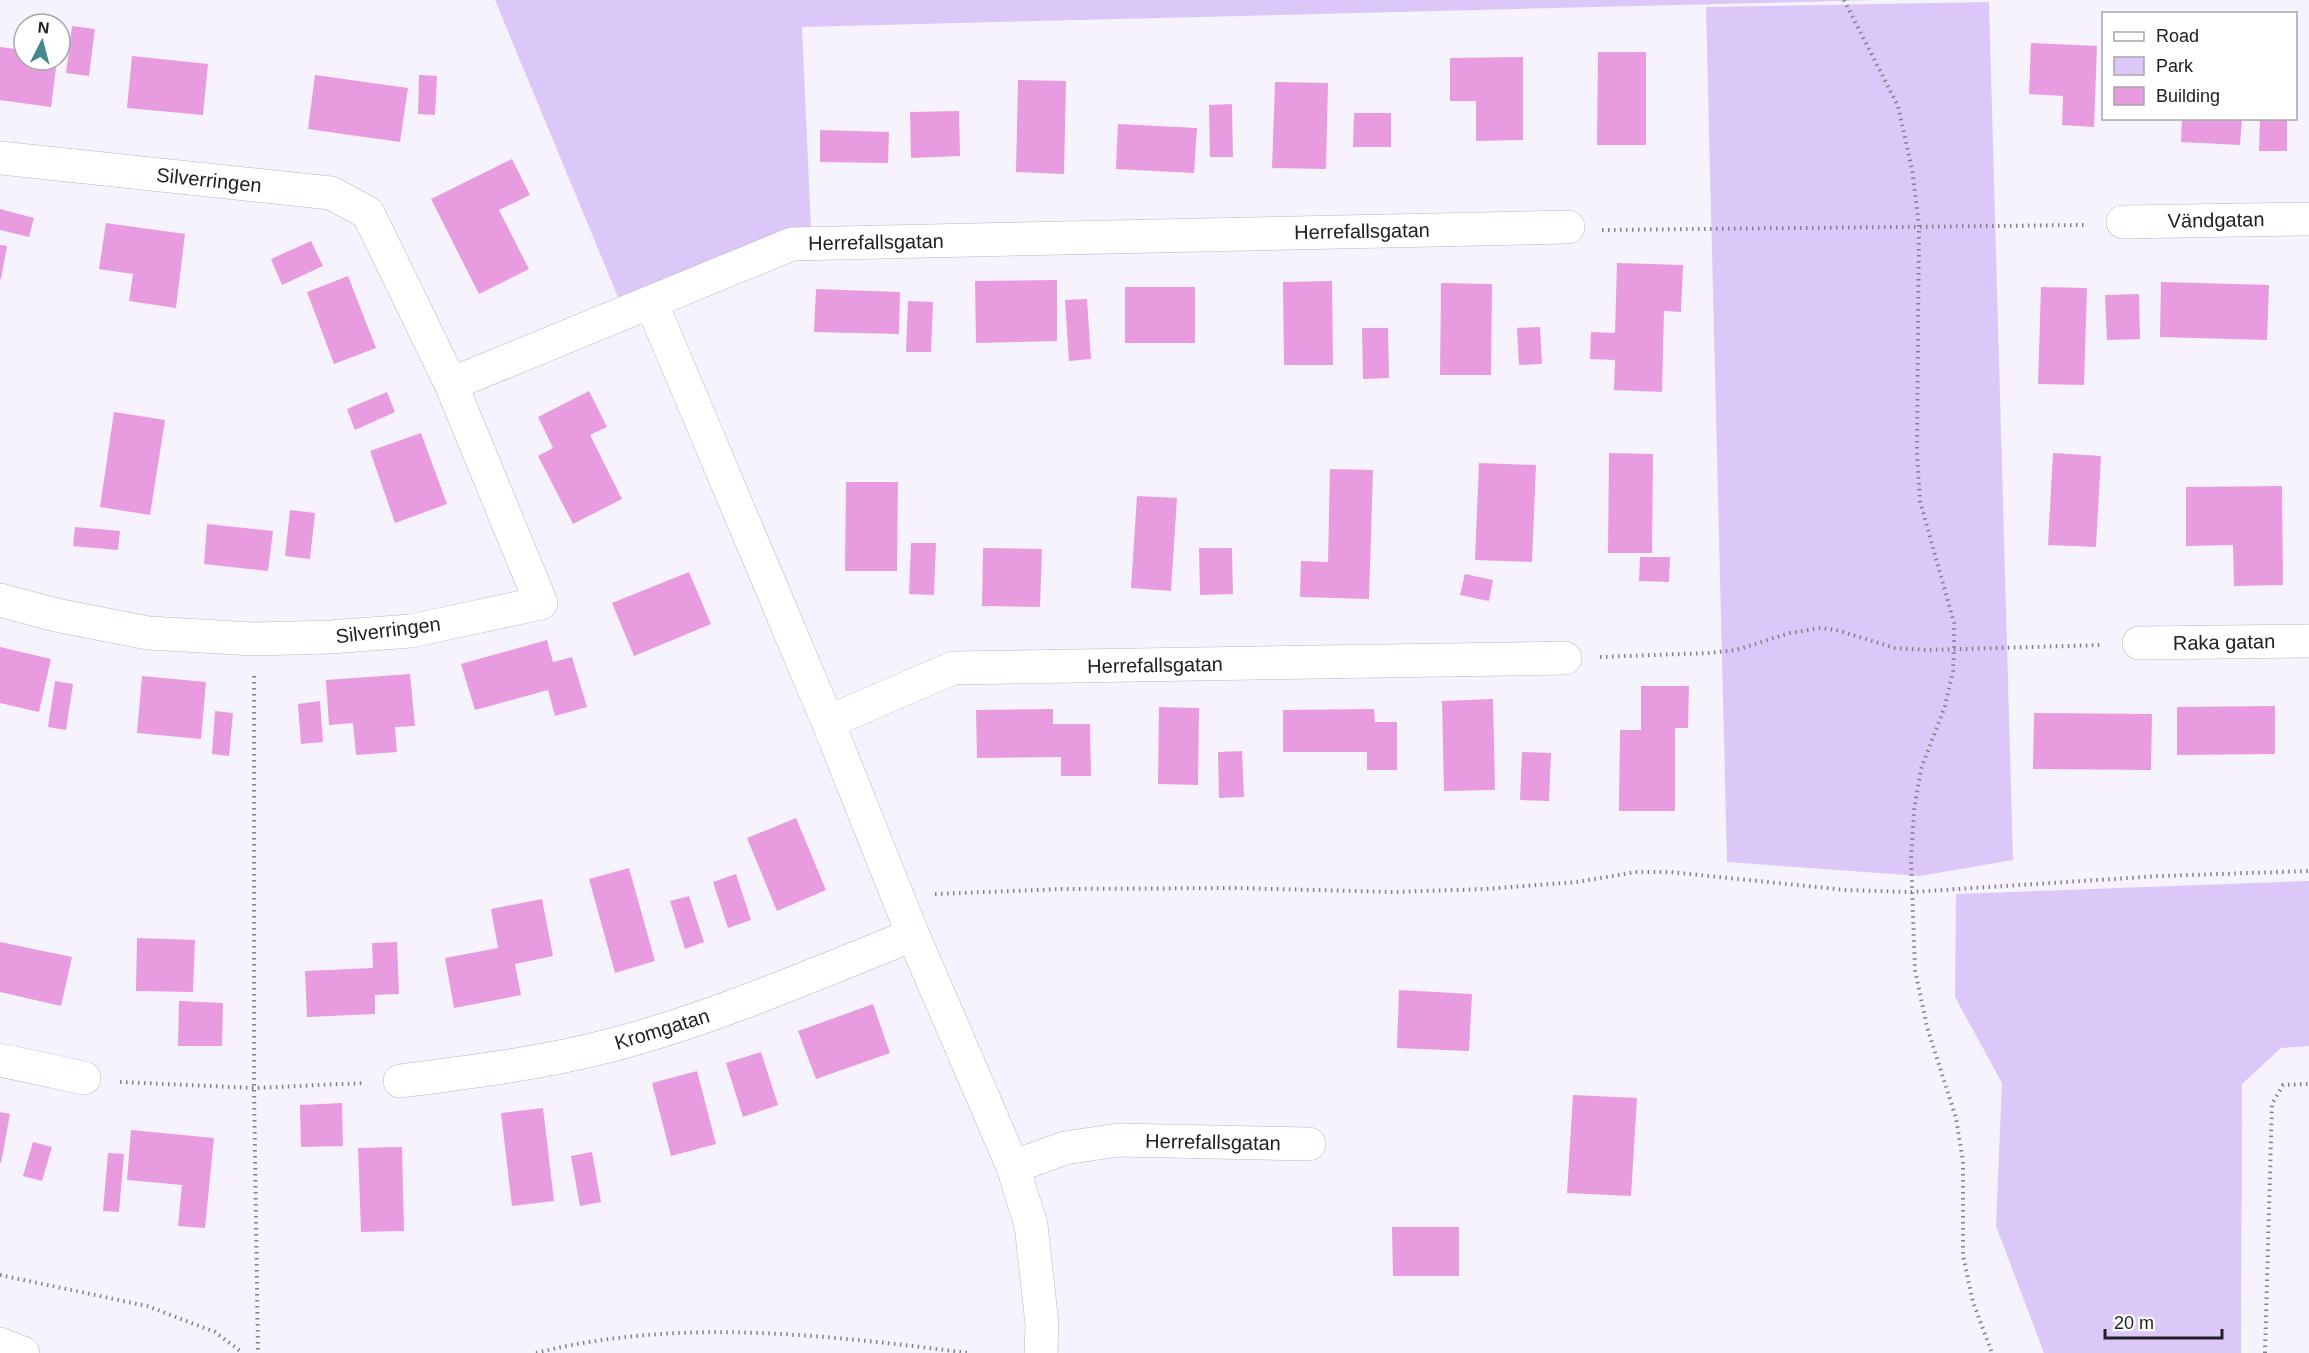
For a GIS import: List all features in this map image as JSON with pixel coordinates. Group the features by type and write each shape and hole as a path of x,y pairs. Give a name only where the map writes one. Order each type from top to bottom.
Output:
{"street":[{"name":"Silverringen","path":"0,158 331,193 368,213 451,384 541,603 411,631 330,637 254,639 148,633 56,615 0,600"},
{"name":"Vändgatan","path":"2123,222 2309,219"},
{"name":"Herrefallsgatan","path":"651,302 792,244 1568,227"},
{"path":"451,384 651,302 828,722 913,935 1013,1167 1031,1225 1040,1301 1041,1353"},
{"name":"Raka gatan","path":"2139,643 2309,641"},
{"name":"Herrefallsgatan","path":"828,722 953,668 1565,658"},
{"name":"Kromgatan","path":"400,1081 501,1069 612,1045 728,1008 913,935"},
{"path":"0,1060 84,1078"},
{"name":"Herrefallsgatan","path":"1013,1167 1065,1148 1118,1140 1309,1144"},
{"path":"0,1344 23,1353"}],"path":[{"path":"1844,0 1898,106 1912,169 1919,225 1917,453 1920,501 1954,623 1954,649 1953,671 1945,706 1920,779 1914,820 1912,892 1915,970 1928,1027 1956,1118 1961,1150 1963,1256 1973,1302 1992,1353"},
{"path":"1568,227 1603,230 1997,226 2123,222"},
{"path":"1565,658 1709,654 1736,650 1790,633 1821,628 1836,630 1895,648 1927,650 2139,643"},
{"path":"254,639 254,1088 258,1353"},
{"path":"898,899 920,895 1062,889 1236,888 1394,892 1485,889 1577,882 1635,872 1670,872 1846,890 1912,892 2159,876 2309,871"},
{"path":"84,1078 138,1084 254,1088 400,1081"},
{"path":"2265,1353 2272,1104 2283,1085 2309,1084"},
{"path":"0,1275 147,1306 215,1332 243,1353"},
{"path":"536,1353 560,1347 635,1336 712,1332 846,1337 969,1353"}],"green space":[{"path":"495,0 1876,0 802,27 811,229 623,309"},
{"path":"1989,2 2013,860 1920,876 1727,862 1706,7"},
{"path":"2309,881 2309,1046 2281,1048 2242,1084 2241,1353 2044,1353 1996,1226 2002,1083 1955,997 1956,894"}],"building":[{"path":"72,26 95,29 89,76 66,73 72,72"},
{"path":"2031,43 2097,46 2094,127 2062,125 2063,96 2029,94"},
{"path":"0,47 12,48 12,72 55,72 51,107 0,100"},
{"path":"1598,52 1646,52 1646,145 1597,145"},
{"path":"132,56 208,64 203,115 127,108"},
{"path":"1523,57 1523,140 1476,141 1476,101 1450,101 1450,58"},
{"path":"315,75 408,88 400,142 308,129"},
{"path":"419,75 437,76 435,115 418,114"},
{"path":"1018,80 1066,81 1064,174 1016,172"},
{"path":"1275,82 1328,83 1326,169 1272,168"},
{"path":"1232,104 1233,157 1210,157 1209,105"},
{"path":"959,111 960,156 911,158 910,112"},
{"path":"1354,113 1391,113 1391,147 1353,147"},
{"path":"2182,120 2242,120 2240,145 2181,142"},
{"path":"2260,120 2287,120 2287,151 2259,151"},
{"path":"1118,124 1197,128 1194,173 1116,169"},
{"path":"820,130 889,132 888,163 820,162"},
{"path":"512,159 530,195 499,210 529,269 479,294 431,199"},
{"path":"0,209 34,218 29,237 0,230"},
{"path":"106,223 185,234 176,308 129,301 133,274 99,269"},
{"path":"311,241 323,266 282,285 271,259"},
{"path":"0,245 7,246 1,279 0,279"},
{"path":"1617,263 1683,265 1681,312 1664,311 1662,392 1614,390 1615,360 1590,359 1591,332 1615,333"},
{"path":"348,276 376,348 334,364 307,292"},
{"path":"1057,280 1057,341 976,343 975,281"},
{"path":"1332,281 1333,365 1284,365 1283,282"},
{"path":"2161,282 2269,285 2267,340 2160,337"},
{"path":"1441,283 1492,284 1491,375 1440,375"},
{"path":"1125,287 1195,287 1195,343 1125,343"},
{"path":"2041,287 2087,288 2084,385 2038,384"},
{"path":"816,289 900,292 899,334 814,332"},
{"path":"2139,294 2140,339 2107,340 2105,295"},
{"path":"1087,299 1091,359 1069,361 1065,300"},
{"path":"908,301 933,302 931,352 906,352"},
{"path":"1540,327 1542,364 1519,365 1517,328"},
{"path":"1362,328 1388,328 1389,378 1363,379"},
{"path":"589,391 607,427 590,435 622,499 573,524 538,456 553,448 538,417"},
{"path":"387,392 395,412 355,430 347,409"},
{"path":"114,412 165,420 150,515 100,507"},
{"path":"421,433 447,504 395,523 370,451"},
{"path":"1609,453 1653,454 1652,553 1608,553"},
{"path":"2053,453 2101,456 2096,547 2048,545"},
{"path":"1479,463 1536,465 1532,562 1475,560"},
{"path":"1330,469 1373,470 1369,599 1300,597 1301,561 1328,562"},
{"path":"846,482 898,482 897,571 845,571"},
{"path":"2282,486 2283,585 2234,586 2233,545 2186,546 2186,487"},
{"path":"1137,496 1177,498 1171,591 1131,588"},
{"path":"290,510 315,513 310,559 285,556"},
{"path":"207,524 273,531 268,571 204,564"},
{"path":"75,527 120,531 118,550 73,546"},
{"path":"911,543 936,543 934,595 909,594"},
{"path":"983,548 1042,549 1040,607 982,606"},
{"path":"1199,548 1232,548 1233,594 1200,595"},
{"path":"1640,557 1670,557 1669,582 1639,581"},
{"path":"689,572 711,624 634,656 612,603"},
{"path":"1465,574 1493,580 1489,601 1460,595"},
{"path":"547,640 553,662 572,657 587,707 555,716 548,690 475,710 461,664"},
{"path":"0,647 51,659 39,712 0,703"},
{"path":"410,674 415,726 395,727 397,752 356,755 353,723 329,725 326,680"},
{"path":"142,676 206,682 201,739 137,733"},
{"path":"55,681 73,684 66,730 48,727"},
{"path":"1641,686 1689,686 1688,728 1675,728 1675,811 1619,811 1620,730 1641,730"},
{"path":"1493,699 1495,790 1444,791 1442,701"},
{"path":"320,701 323,742 301,744 298,704"},
{"path":"2275,706 2275,754 2177,755 2177,707"},
{"path":"1159,707 1199,708 1198,785 1158,784"},
{"path":"1053,709 1053,724 1090,724 1091,776 1061,776 1061,757 977,758 976,710"},
{"path":"1374,709 1375,722 1397,722 1397,770 1367,770 1367,752 1283,752 1283,710"},
{"path":"215,711 233,713 229,756 212,754"},
{"path":"2034,713 2152,714 2151,770 2033,769"},
{"path":"1242,751 1244,797 1219,798 1218,752"},
{"path":"1522,752 1551,753 1549,801 1520,800"},
{"path":"796,818 826,890 777,911 747,838"},
{"path":"629,868 655,961 615,973 589,879"},
{"path":"736,874 751,920 728,928 713,882"},
{"path":"689,896 704,942 685,949 670,901"},
{"path":"542,899 553,956 515,964 521,995 454,1008 445,958 498,948 491,909"},
{"path":"137,938 195,940 193,992 136,991"},
{"path":"0,942 72,957 61,1006 0,992"},
{"path":"397,942 399,994 375,995 375,1014 307,1017 305,971 373,968 372,943"},
{"path":"1399,990 1472,994 1469,1051 1397,1048"},
{"path":"179,1001 223,1003 222,1046 178,1046"},
{"path":"873,1004 890,1053 816,1079 798,1031"},
{"path":"761,1052 778,1105 743,1117 726,1063"},
{"path":"697,1071 716,1144 671,1156 652,1083"},
{"path":"1573,1095 1637,1098 1631,1196 1567,1193"},
{"path":"342,1103 343,1146 301,1147 300,1105"},
{"path":"543,1108 554,1201 512,1206 501,1113"},
{"path":"0,1112 10,1114 1,1163 0,1163"},
{"path":"131,1130 214,1138 205,1228 178,1226 182,1185 127,1180"},
{"path":"33,1142 52,1147 42,1181 23,1176"},
{"path":"402,1147 404,1231 361,1232 358,1148"},
{"path":"592,1152 601,1202 580,1206 571,1156"},
{"path":"108,1153 124,1154 119,1212 103,1211"},
{"path":"1392,1227 1459,1227 1459,1276 1393,1276"}]}
